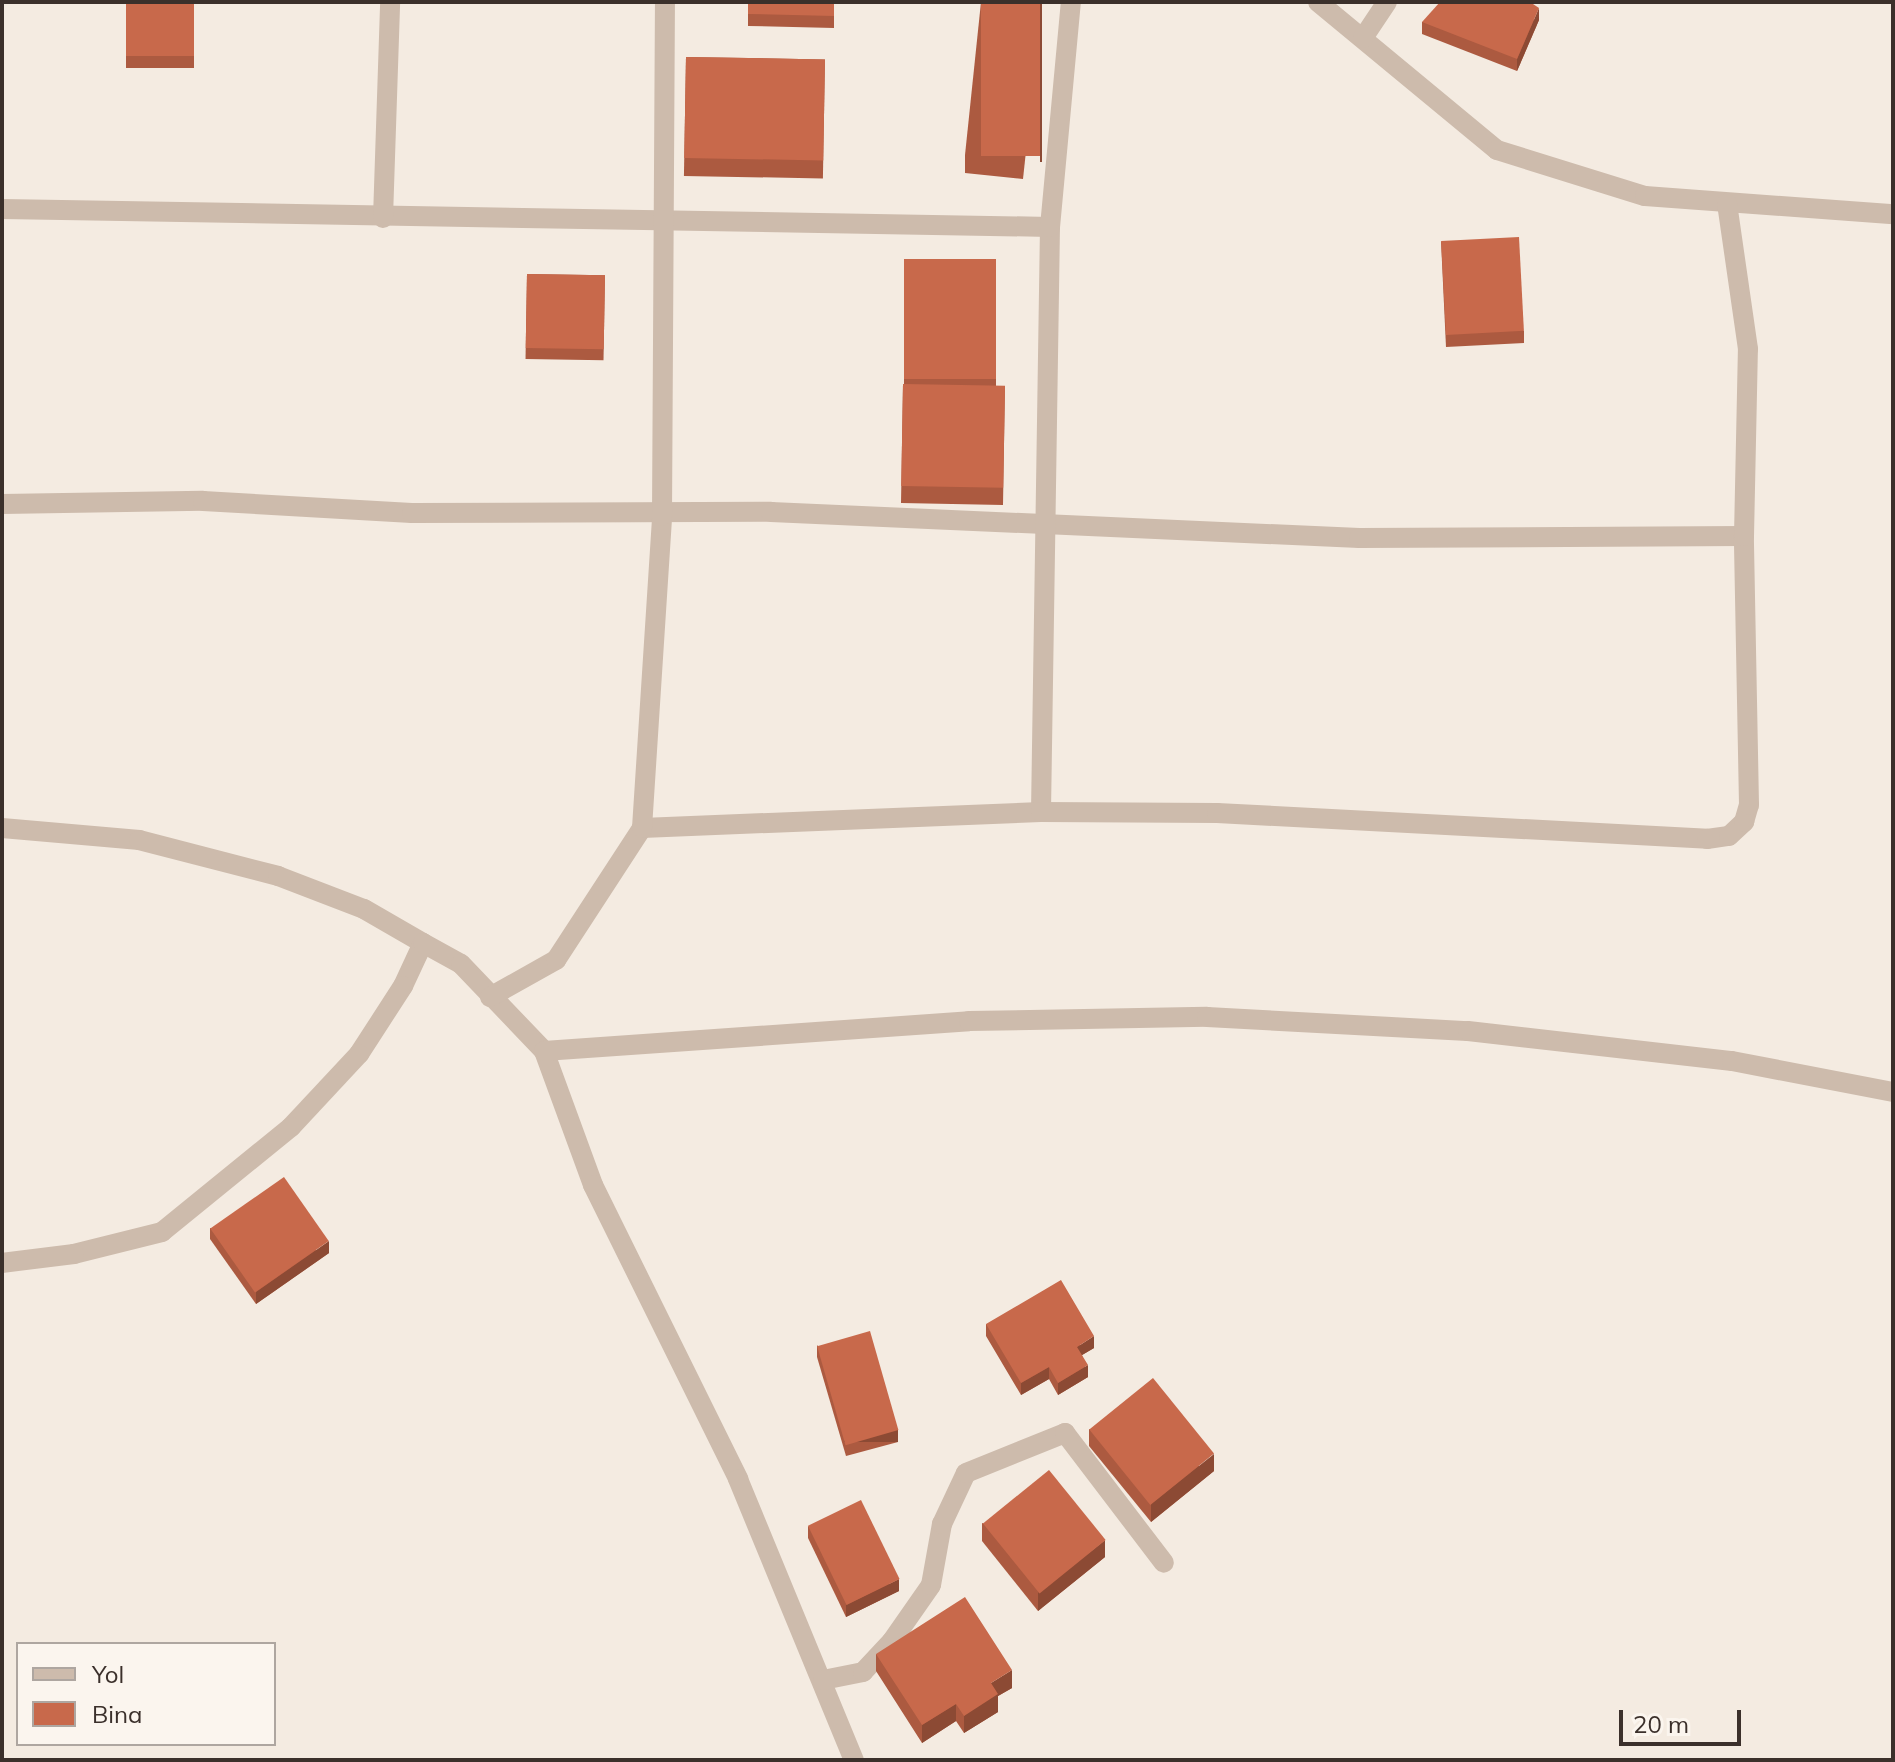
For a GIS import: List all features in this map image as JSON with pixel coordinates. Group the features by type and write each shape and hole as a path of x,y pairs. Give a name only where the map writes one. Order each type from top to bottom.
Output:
{"street":[{"path":"383,218 390,2"},
{"path":"490,997 556,960 642,828 662,516 665,2"},
{"path":"1041,812 1050,227 1071,2"},
{"path":"1318,2 1497,150 1645,196 1893,214"},
{"path":"1363,38 1387,2"},
{"path":"642,828 1041,812 1217,813 1707,839 1729,836 1744,822 1749,805 1744,536 1748,349 1727,204"},
{"path":"2,209 383,218 1050,227"},
{"path":"2,504 203,501 397,513 662,516 771,512 1359,538 1744,536"},
{"path":"2,828 139,840 278,876 364,909 461,964 544,1051 593,1185 738,1479 854,1760"},
{"path":"2,1263 74,1254 162,1232 291,1127 359,1054 403,986 423,943"},
{"path":"544,1051 954,1022 1207,1017 1468,1031 1732,1061 1893,1092"},
{"path":"823,1680 863,1672 892,1641 931,1585 942,1524 966,1473 1065,1433 1164,1563"}],"building":[{"path":"126,2 194,2 194,56 126,56"},
{"path":"748,2 834,2 834,16 748,14"},
{"path":"981,2 1040,2 1040,156 981,156"},
{"path":"1440,2 1530,2 1539,8 1517,59 1422,22"},
{"path":"686,57 825,59 823,160 684,158"},
{"path":"1519,237 1524,331 1446,335 1441,241"},
{"path":"904,259 996,259 996,379 904,379"},
{"path":"527,274 605,275 604,349 526,348"},
{"path":"903,384 1005,386 1003,488 901,486"},
{"path":"284,1177 329,1241 255,1293 210,1229"},
{"path":"1061,1280 1094,1336 1077,1347 1088,1365 1058,1383 1049,1367 1021,1383 986,1324"},
{"path":"870,1331 898,1430 846,1445 817,1346"},
{"path":"1153,1378 1214,1453 1150,1505 1089,1430"},
{"path":"1049,1470 1106,1540 1040,1593 983,1523"},
{"path":"861,1500 900,1579 847,1605 808,1526"},
{"path":"965,1597 1012,1670 991,1683 998,1694 964,1716 956,1704 922,1725 876,1654"}]}
